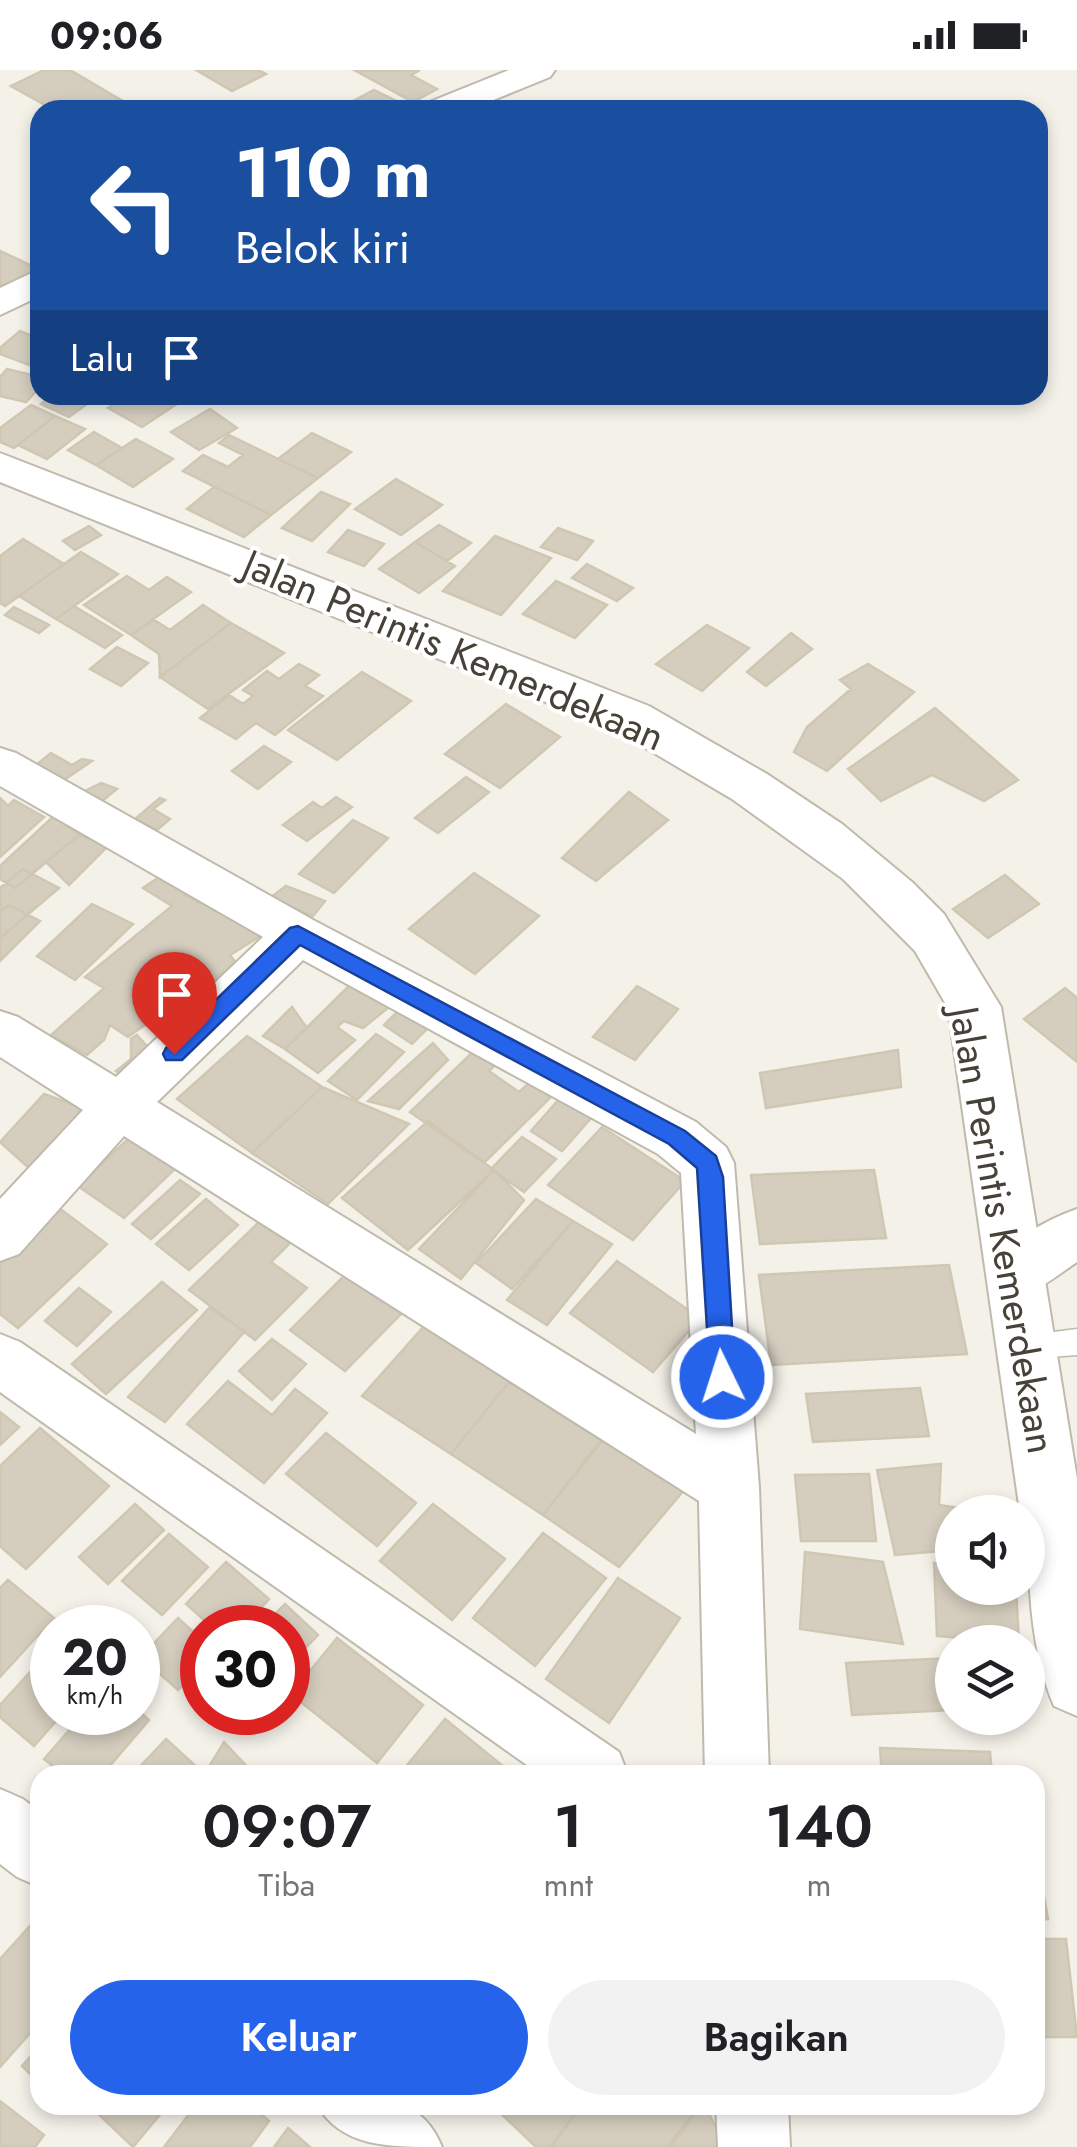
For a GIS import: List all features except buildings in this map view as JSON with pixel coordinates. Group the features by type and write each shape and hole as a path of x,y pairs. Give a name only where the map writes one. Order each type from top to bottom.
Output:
{"street":[{"path":"463,100 538,70"},
{"path":"0,304 30,286"},
{"name":"Jalan Perintis Kemerdekaan","path":"0,466 632,718 730,773 844,852 928,930 974,1007 1077,1684"},
{"path":"0,764 298,934 677,1138 708,1163 729,1487 737,1765"},
{"path":"0,1237 118,1108 298,934"},
{"path":"0,1031 729,1487"},
{"path":"1016,1272 1077,1232"},
{"path":"0,1360 582,1765"},
{"path":"0,1822 30,1846"},
{"path":"366,2115 406,2147"},
{"path":"752,2115 754,2147"}],"lane":[{"path":"1024,1346 1077,1342"}],"route":[{"path":"174,1054 298,934 677,1138 708,1163 711,1177 722,1377"}]}
